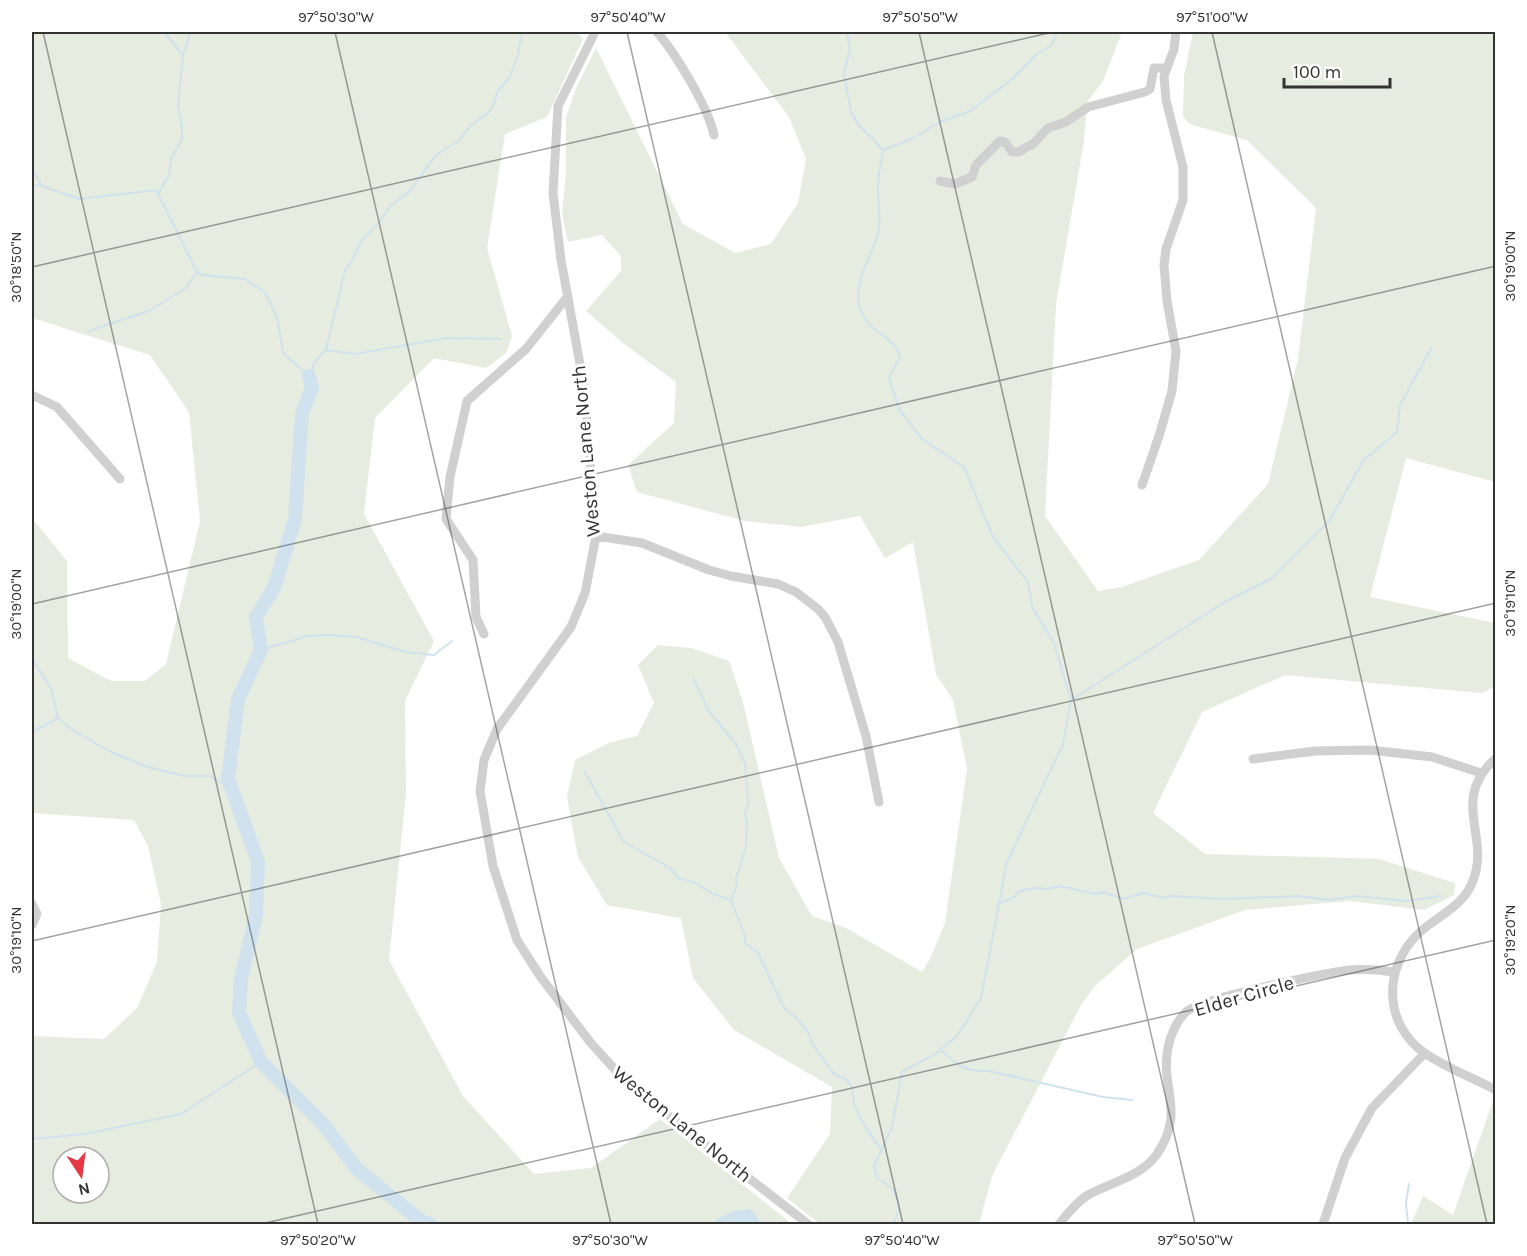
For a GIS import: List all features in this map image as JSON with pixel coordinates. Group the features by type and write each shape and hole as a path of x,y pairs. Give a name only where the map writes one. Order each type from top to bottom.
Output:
{"street":[{"name":"Weston Lane North","path":"595,32 558,106 554,193 561,260 584,386 596,536 585,593 571,627 497,729 484,760 480,791 493,866 517,940 540,976 590,1042 627,1083 808,1224"},
{"path":"657,32 669,45 711,119 714,135"},
{"path":"1142,485 1172,391 1176,351 1164,265 1166,249 1183,200 1183,167 1166,100 1164,76 1174,49 1176,32"},
{"path":"940,181 955,184 972,177 976,165 1000,141 1005,142 1012,152 1018,152 1039,140 1048,128 1066,122 1088,107 1145,92 1150,89 1154,68 1167,68"},
{"path":"484,634 476,617 473,560 446,519 450,477 467,400 526,349 568,296"},
{"path":"32,395 57,407 120,479"},
{"path":"596,536 642,543 709,570 778,584 796,591 818,609 825,617 838,642 866,736 879,802"},
{"path":"1253,759 1315,751 1370,750 1432,757 1481,773"},
{"path":"1496,758 1481,773 1472,801 1478,856 1478,867 1473,882 1468,893 1458,904 1421,931 1403,952 1394,972 1392,1001 1406,1033 1425,1053 1496,1090"},
{"path":"32,904 37,914 32,925"},
{"name":"Elder Circle","path":"1059,1224 1085,1196 1132,1175 1147,1166 1157,1155 1165,1140 1172,1110 1166,1062 1168,1045 1178,1022 1187,1010 1232,995 1348,970 1369,969 1394,972"},
{"path":"1323,1224 1345,1158 1372,1108 1425,1053"}],"shaded area":[{"path":"32,32 577,32 583,39 547,117 505,134 487,248 512,336 506,353 486,368 434,358 375,418 364,514 434,641 405,701 406,793 389,960 463,1096 534,1174 591,1168 660,1119 792,1224 32,1224 32,1036 104,1039 137,1008 157,962 161,904 148,846 134,820 32,813 32,518 67,561 68,658 111,681 145,681 166,664 200,521 189,412 150,355 32,318"},
{"path":"725,32 1122,32 1103,81 1087,102 1084,141 1056,304 1045,516 1098,591 1122,587 1199,560 1268,484 1298,359 1316,208 1247,140 1189,124 1183,116 1184,76 1193,32 1487,32 1495,35 1495,482 1406,458 1370,597 1495,623 1495,687 1481,693 1285,675 1202,712 1153,813 1205,854 1379,859 1455,883 1454,895 1425,910 1349,901 1245,910 1137,949 1095,986 1081,1005 992,1176 979,1224 820,1224 787,1198 830,1134 832,1087 734,1030 693,978 681,918 607,905 578,857 567,797 575,760 609,743 637,736 654,703 638,665 658,645 691,648 729,661 743,702 779,858 812,916 846,928 922,972 945,923 967,769 953,700 936,674 913,542 885,558 860,516 801,527 745,521 637,492 628,465 674,423 676,382 624,344 586,311 621,271 621,256 602,235 568,242 562,214 566,173 566,118 576,88 596,48 683,224 735,253 771,244 798,203 806,159 789,117"},
{"path":"1494,1098 1495,1224 1411,1224 1423,1196 1453,1215"}],"waterway":[{"path":"164,32 183,55"},
{"path":"158,194 169,175 171,159 182,139 178,106 183,55 191,32"},
{"path":"32,169 42,186 79,199 156,190 197,272 203,275 245,279 265,292 277,317 283,353 309,376 316,360 326,350 345,270 361,241 378,224 390,206 410,191 435,156 458,141 471,125 488,113 498,90 509,79 518,55 522,32"},
{"path":"847,32 850,49 844,73 851,112 858,124 883,150"},
{"path":"1057,32 1051,46 1037,54 1011,80 970,111 938,123 912,139 883,150 878,181 880,220 877,238 861,279 858,297 863,315 892,343 900,358 889,377 899,409 922,439 964,467 993,537 1028,582 1032,607 1054,643 1071,700"},
{"path":"32,187 40,184"},
{"path":"89,331 149,311 186,288 197,272"},
{"path":"326,350 355,354 446,338 501,339"},
{"path":"893,1224 899,1210 898,1200 892,1188 877,1178 874,1166 892,1127 902,1072 935,1054 957,1036 981,998 1007,862 1063,744 1071,700 1225,602 1271,579 1330,520 1363,461 1397,432 1400,405 1432,347"},
{"path":"309,376 312,388 302,413 295,519 274,588 256,617 261,650 238,699 228,779 258,862 256,915 241,979 239,1013 261,1062 323,1124 357,1169 421,1221 430,1224"},
{"path":"32,628 32,651"},
{"path":"261,650 308,636 328,635 356,637 406,652 434,655 452,641"},
{"path":"32,659 51,688 58,718 74,731 111,752 148,767 185,776 210,776 232,789"},
{"path":"694,679 708,710 736,744 745,763 748,804 745,814 746,847 731,900"},
{"path":"32,732 58,718"},
{"path":"584,771 624,842 670,868 679,878 696,883 713,894 731,900 745,936 745,943 758,953 784,1008 797,1018 808,1032 813,1045 833,1073 848,1081 853,1089 854,1103 860,1118 881,1150"},
{"path":"998,904 1014,897 1019,891 1061,886 1095,894 1103,892 1124,899 1143,893 1164,898 1170,896 1224,899 1299,896 1329,900 1357,896 1407,901 1441,896"},
{"path":"941,1050 957,1064 968,1069 989,1071 1103,1097 1132,1100"},
{"path":"32,1139 85,1134 181,1114 261,1062"},
{"path":"1408,1224 1406,1203 1409,1184"},
{"path":"722,1224 735,1218 748,1216 753,1224"}]}
